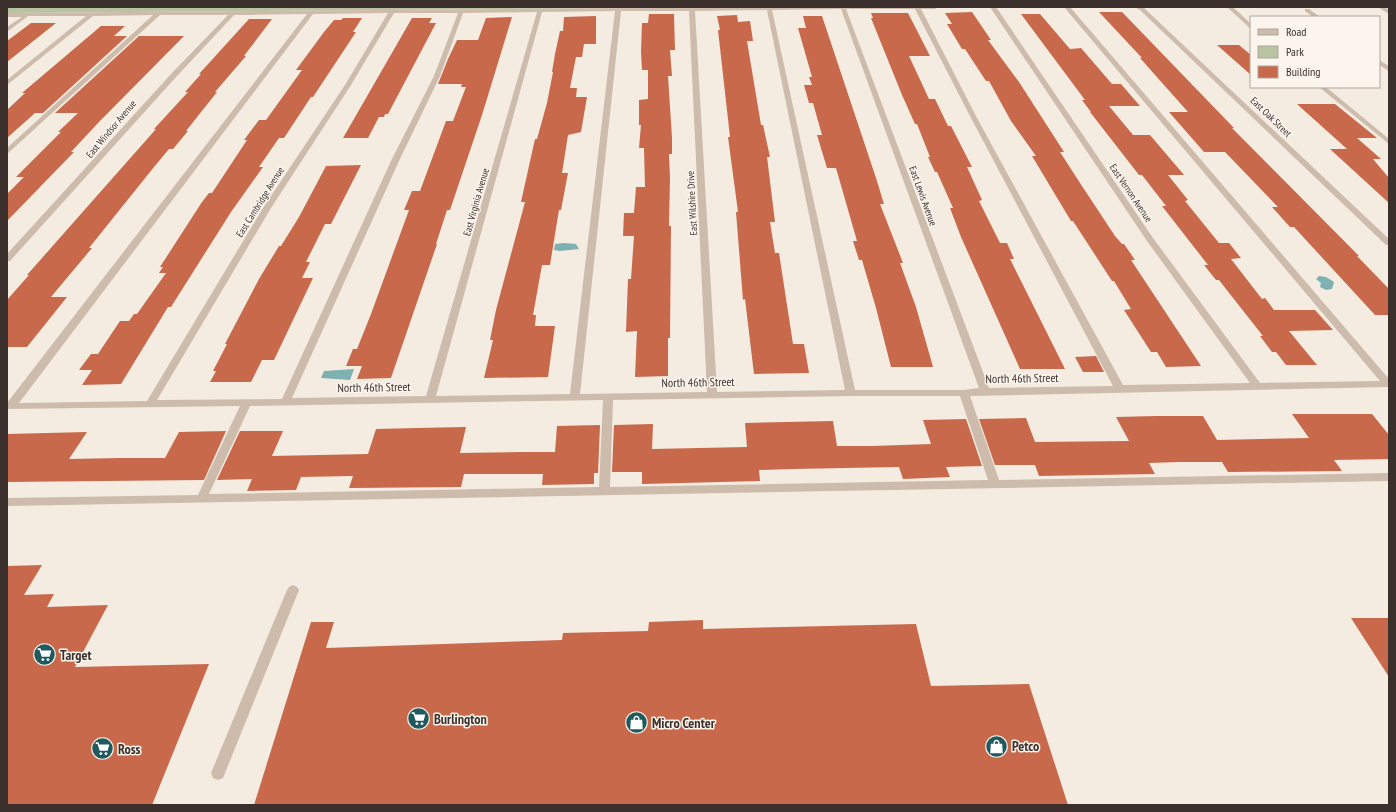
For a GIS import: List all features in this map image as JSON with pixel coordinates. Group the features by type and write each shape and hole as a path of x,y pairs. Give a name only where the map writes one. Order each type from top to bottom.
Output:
{"street":[{"path":"917,7 974,118 1120,389"},
{"path":"7,15 90,16 935,7"},
{"name":"East Vernon Avenue","path":"993,7 1150,239 1258,387"},
{"path":"1067,7 1389,384"},
{"name":"East Oak Street","path":"1137,7 1142,9 1389,244"},
{"path":"1230,7 1250,26"},
{"path":"1381,7 1389,12"},
{"name":"East Lewis Avenue","path":"843,8 985,391"},
{"path":"769,9 851,393"},
{"path":"575,397 618,10"},
{"name":"East Wilshire Drive","path":"692,10 712,395"},
{"path":"1307,10 1316,16"},
{"name":"East Virginia Avenue","path":"430,399 540,11"},
{"path":"285,402 396,161 437,76 461,12"},
{"name":"East Cambridge Avenue","path":"150,404 267,208 348,85 391,13"},
{"name":"East Windsor Avenue","path":"7,259 99,159 144,105 232,14"},
{"path":"9,406 310,14"},
{"path":"7,152 157,15"},
{"path":"7,30 26,16"},
{"path":"7,83 90,16"},
{"path":"1380,63 1389,69"},
{"path":"1323,88 1389,142"},
{"name":"North 46th Street","path":"9,406 608,396 964,393 985,391 1389,384"},
{"path":"964,393 995,484"},
{"path":"604,491 608,396"},
{"path":"201,498 246,403"},
{"path":"7,502 1389,478"},
{"path":"218,774 293,590"}],"green space":[{"path":"7,7 757,7 7,13"}],"water":[{"path":"555,244 576,244 579,249 560,251 554,250"},
{"path":"1319,276 1326,277 1334,282 1332,289 1326,290 1320,287 1321,283 1316,279"},
{"path":"354,369 350,380 321,378 324,371"}],"building":[{"path":"972,12 991,40 988,40 1019,82 1064,152 1060,152 1080,183 1115,236 1122,244 1124,244 1135,260 1131,260 1201,366 1166,367 1157,352 1151,352 1124,310 1131,309 1114,281 1112,281 1073,221 1071,221 1032,156 1036,156 1011,121 989,81 986,81 965,49 962,49 947,24 952,24 945,13"},
{"path":"1099,12 1122,12 1234,128 1232,128 1359,256 1357,256 1389,289 1389,315 1375,315 1294,227 1290,227 1272,207 1278,207 1225,152 1204,152 1169,112 1188,112 1140,58 1142,58"},
{"path":"871,13 908,13 930,56 909,56 929,99 935,99 948,126 951,126 972,167 967,167 982,200 979,201 1000,243 1007,243 1014,259 1010,259 1065,369 1020,369 961,237 950,208 953,208 937,172 935,172 928,157 930,157 917,124 915,124 902,95 871,18 873,18"},
{"path":"649,14 674,14 675,50 670,50 672,76 668,76 672,138 672,154 669,154 669,226 671,226 670,338 668,338 668,376 635,377 637,331 626,332 628,279 631,279 634,236 623,236 624,213 634,213 636,187 645,187 644,148 639,148 641,125 639,125 639,100 648,99 648,70 642,70 641,52 642,23 648,23"},
{"path":"1021,14 1040,14 1070,49 1081,48 1112,84 1121,84 1140,106 1109,106 1133,135 1150,135 1184,175 1168,175 1188,200 1185,201 1219,243 1229,243 1241,258 1231,259 1262,299 1265,298 1274,310 1315,310 1333,330 1289,331 1317,365 1286,365 1276,352 1272,352 1260,336 1263,336 1219,280 1216,280 1204,265 1208,265 1162,206 1166,206 1142,175 1139,175 1090,112 1082,100 1085,100"},
{"path":"737,15 738,22 750,21 753,41 747,41 761,125 763,125 770,157 767,157 775,222 770,222 775,253 779,253 793,344 804,344 809,373 754,374 745,299 743,300 736,212 738,212 728,137 730,137 718,30 720,30 717,16"},
{"path":"596,16 596,44 584,44 582,57 576,57 570,88 577,88 576,97 587,97 581,132 568,135 562,173 568,173 561,210 559,210 550,265 542,265 533,315 536,315 535,326 555,326 548,377 484,378 493,340 490,340 496,310 525,202 521,202 535,139 537,139 547,103 560,31 563,31 564,17"},
{"path":"803,16 822,16 884,204 880,204 903,263 900,263 916,307 933,367 891,367 862,260 859,260 853,241 857,241 836,168 827,168 817,135 822,135 813,103 809,103 804,85 812,85 809,77 812,77 798,28 806,28"},
{"path":"512,17 482,115 450,210 447,210 437,244 391,378 357,379 362,366 346,366 353,349 357,349 371,314 409,210 404,210 412,191 420,191 446,121 453,121 466,87 461,87 462,84 438,84 448,59 457,40 478,40 486,18"},
{"path":"343,18 362,18 353,32 356,32 313,97 311,97 284,138 279,138 259,167 263,167 231,212 171,307 168,307 121,384 82,385 92,370 79,370 91,354 98,354 120,321 129,321 134,314 137,314 166,273 159,273 163,267 160,267 202,202 209,193 212,193 247,140 244,140 259,120 266,120 302,70 296,70 324,32 334,20 341,20"},
{"path":"412,18 432,18 429,23 436,23 388,114 385,114 384,117 379,117 368,138 343,138"},
{"path":"249,19 272,19 244,56 246,56 215,92 217,92 186,131 188,131 173,149 169,149 154,167 89,248 92,248 51,297 67,297 27,347 7,347 7,300 29,275 27,275 156,129 154,129 188,92 185,92 201,74 199,74"},
{"path":"31,23 56,23 7,62 7,41"},
{"path":"101,26 125,26 114,36 127,36 43,113 35,113 7,138 7,110 25,93 22,93"},
{"path":"139,36 184,36 98,123 71,152 74,152 7,221 7,194 24,177 16,177 78,113 55,113"},
{"path":"1217,45 1239,45 1250,54 1250,74"},
{"path":"1297,104 1335,104 1377,138 1357,138 1381,159 1373,159 1389,178 1389,203 1330,149 1347,149"},
{"path":"361,165 331,224 325,224 306,262 310,262 302,278 313,278 274,360 262,360 251,382 210,382 216,371 213,371 227,344 225,344 259,279 299,217 326,166"},
{"path":"1096,356 1104,372 1083,372 1075,357"},
{"path":"1292,414 1372,414 1389,435 1389,459 1334,460 1342,471 1228,472 1222,462 1179,462 1149,463 1155,474 1039,476 1035,465 995,465 979,419 1026,418 1035,442 1129,441 1116,417 1156,416 1203,416 1217,440 1309,438"},
{"path":"966,419 982,466 946,467 950,477 903,479 899,467 792,469 759,470 760,481 642,484 642,472 612,472 614,425 653,424 652,449 747,447 745,423 833,421 837,446 872,446 931,444 923,420"},
{"path":"600,425 598,473 594,473 594,484 542,485 543,474 464,474 461,487 349,488 353,476 301,477 296,490 247,491 252,479 217,480 240,431 283,431 272,456 368,454 376,429 466,427 460,453 555,452 557,426"},
{"path":"226,431 204,480 7,482 7,434 87,432 69,459 165,458 179,432"},
{"name":"Ross","path":"42,565 24,595 54,594 47,607 108,605 75,667 209,664 152,805 7,805 7,566"},
{"path":"1351,618 1389,618 1389,677"},
{"path":"703,620 703,629 916,624 931,686 1029,684 1068,805 254,805 311,622 334,622 326,648 562,640 563,633 648,631 649,622"}],"place":[{"name":"Target","path":"44,655"},
{"name":"Burlington","path":"418,719"},
{"name":"Micro Center","path":"637,723"},
{"name":"Petco","path":"997,746"},
{"name":"Ross","path":"103,749"}]}
